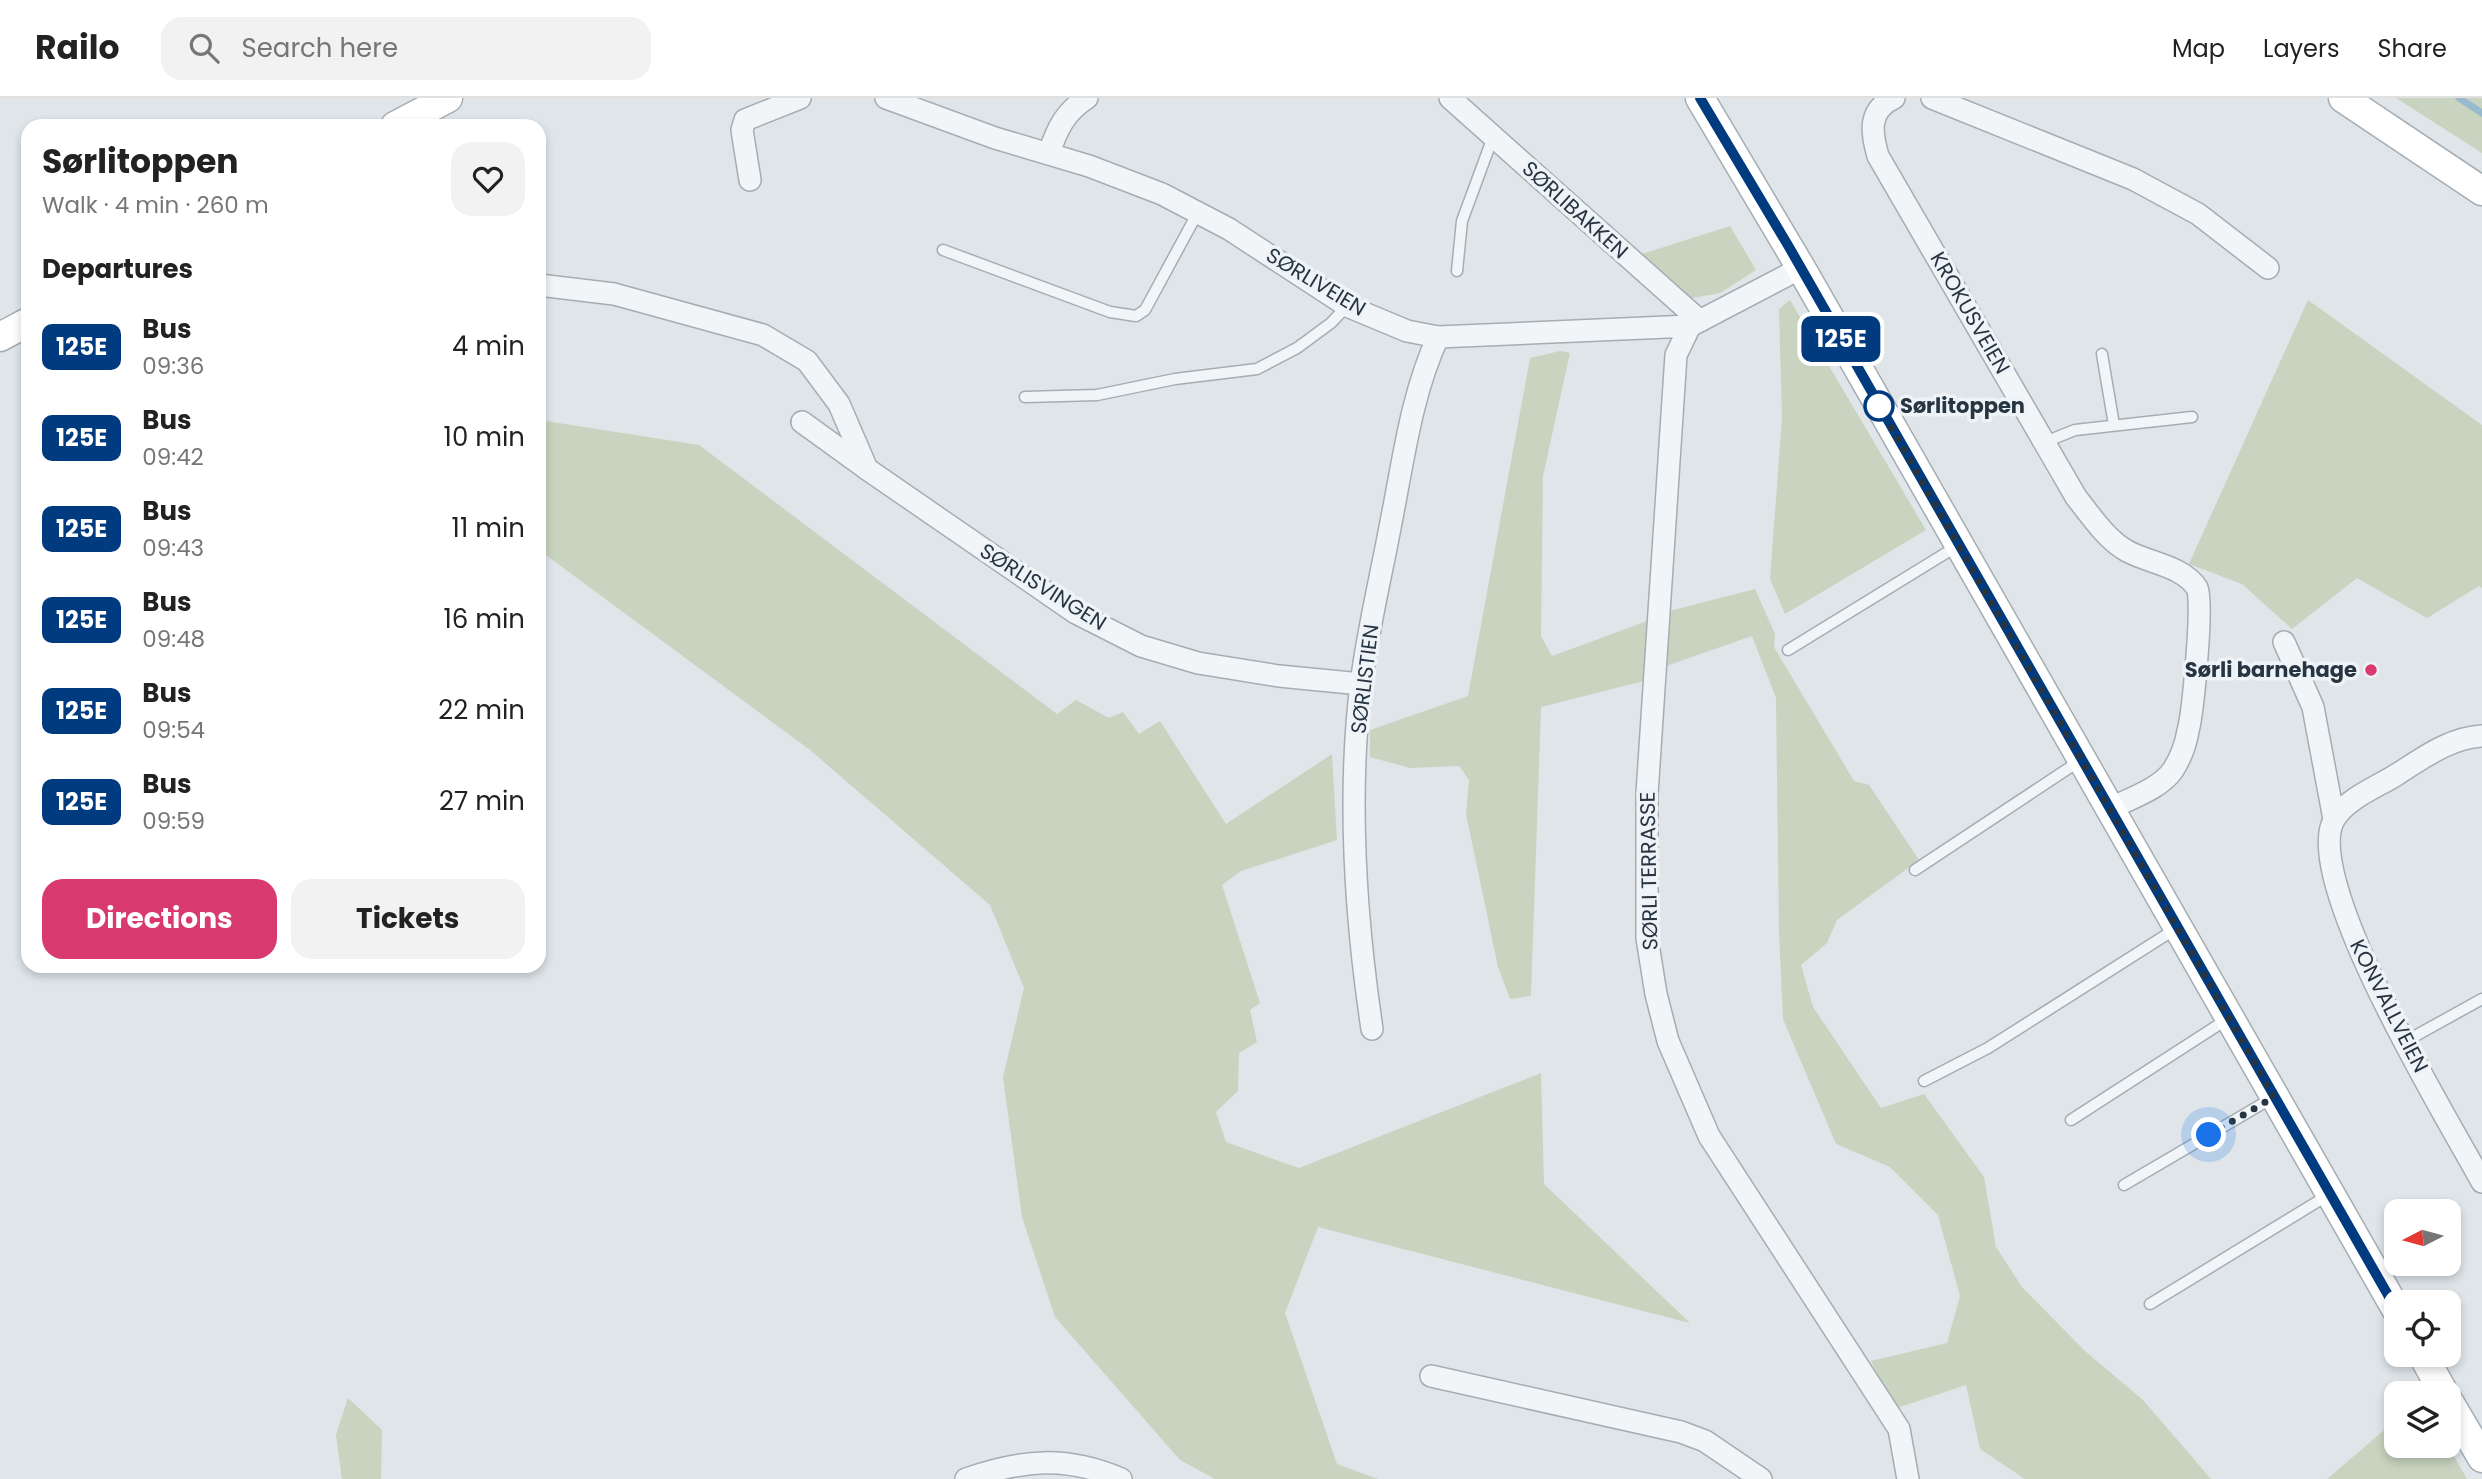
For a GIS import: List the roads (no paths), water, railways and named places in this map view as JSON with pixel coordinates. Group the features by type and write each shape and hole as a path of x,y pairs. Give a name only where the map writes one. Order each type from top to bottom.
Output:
{"street":[{"path":"408,119 448,98"},
{"path":"750,180 742,130 745,120 800,98"},
{"name":"SØRLIVEIEN","path":"886,98 1162,194 1229,229 1347,306 1407,331 1438,337 1695,324 1801,268"},
{"path":"1049,153 1059,125 1074,106 1087,98"},
{"name":"SØRLIBAKKEN","path":"1450,98 1695,324"},
{"path":"1700,98 1801,268 2385,1290"},
{"path":"1933,98 2133,179 2198,214 2269,268"},
{"path":"2343,98 2482,191"},
{"name":"KROKUSVEIEN","path":"1882,100 1872,120 1878,156 2076,497 2111,539 2126,551 2185,576 2198,589 2200,612 2189,730 2179,758 2171,773 2160,782 2109,808"},
{"path":"546,286 614,294 763,335 807,361 839,404 867,469"},
{"name":"SØRLI TERRASSE","path":"1695,324 1676,355 1647,794 1647,938 1656,994 1668,1041 1710,1136 1899,1429 1908,1479"},
{"path":"0,337 21,325"},
{"name":"SØRLISTIEN","path":"1372,1029 1362,960 1355,872 1355,778 1361,684 1411,416 1438,337"},
{"name":"SØRLISVINGEN","path":"802,422 1076,613 1141,646 1198,663 1279,677 1361,684"},
{"name":"KONVALLVEIEN","path":"2284,642 2314,707 2334,819 2330,844 2341,905 2367,969 2482,1182"},
{"path":"2334,819 2350,803 2441,747 2463,737 2482,736"},
{"path":"1432,1376 1681,1432 1705,1441 1761,1479"},
{"path":"2461,1422 2482,1458"},
{"path":"965,1479 1027,1462 1085,1466 1121,1479"}],"lane":[{"path":"1457,271 1462,221 1493,136"},
{"path":"943,250 1110,312 1136,316 1145,310 1197,214"},
{"path":"1025,397 1097,395 1175,379 1257,369 1297,348 1331,323 1347,306"},
{"path":"2102,354 2114,425"},
{"path":"2045,442 2075,430 2192,417"},
{"path":"1788,650 1959,545"},
{"path":"1915,870 2081,760"},
{"path":"1924,1081 1988,1048 2178,928"},
{"path":"2406,1041 2482,999"},
{"path":"2071,1120 2229,1018"},
{"path":"2124,1185 2274,1097"},
{"path":"2150,1304 2330,1194"},
{"path":"1007,1479 1027,1462"}],"waterway":[{"path":"2459,98 2482,113"}],"place":[{"name":"Sørlitoppen","path":"1879,406"},
{"name":"Sørli barnehage","path":"2371,670"}]}
